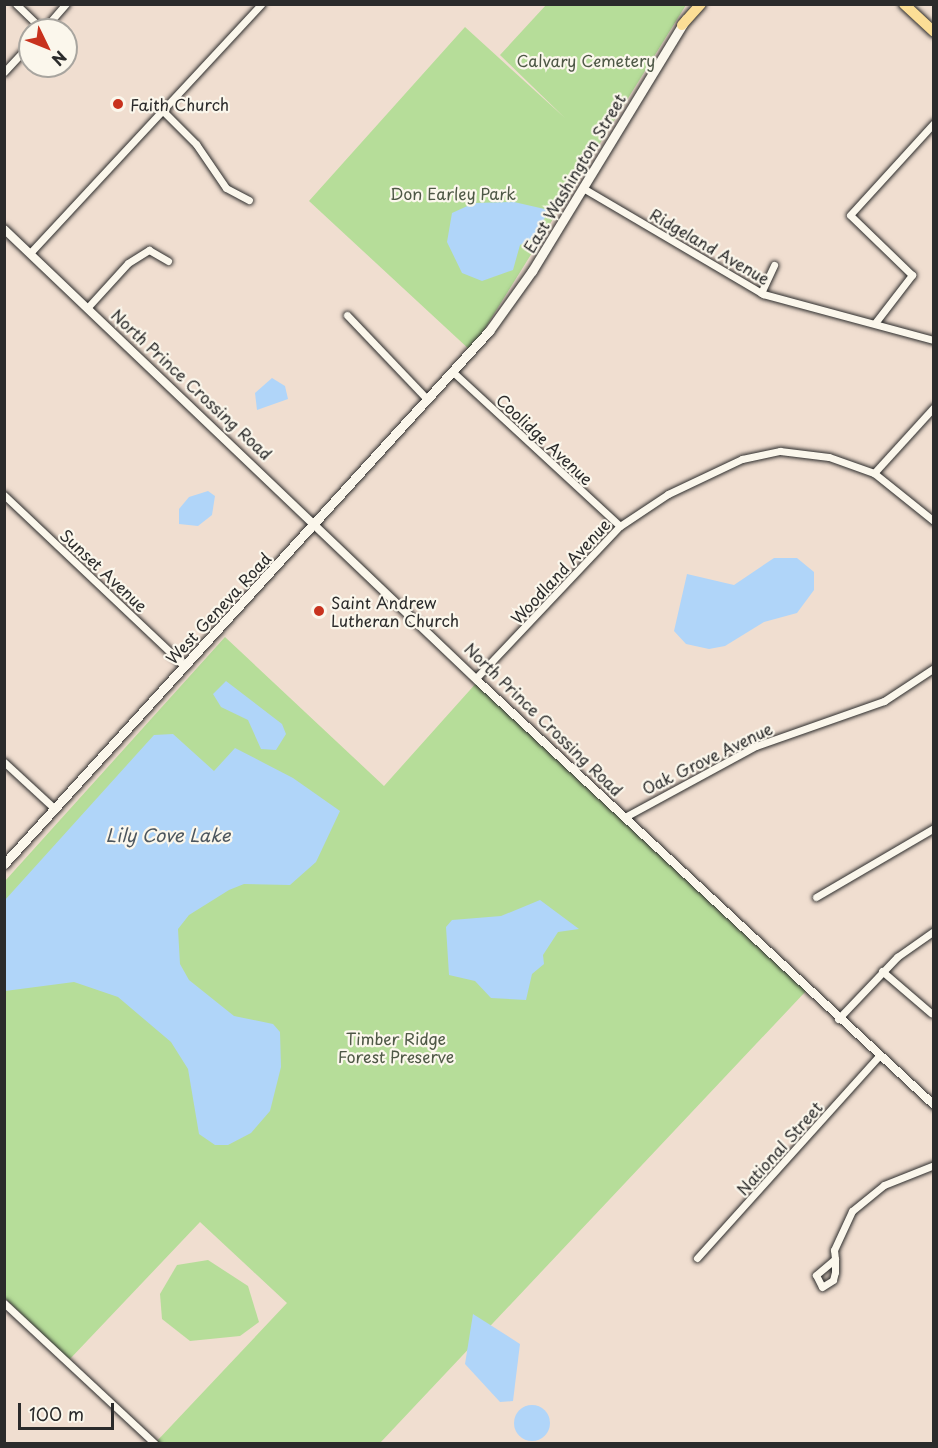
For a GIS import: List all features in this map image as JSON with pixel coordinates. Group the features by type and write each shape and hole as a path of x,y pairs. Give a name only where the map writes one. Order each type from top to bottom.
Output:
{"main road":[{"name":"East Washington Street","path":"453,372 523,285 696,4"},
{"path":"682,25 701,4"},
{"path":"904,4 933,32"},
{"name":"West Geneva Road","path":"4,864 453,372"}],"street":[{"path":"16,4 31,18"},
{"path":"54,18 66,4"},
{"path":"30,253 261,4"},
{"path":"4,72 18,57"},
{"path":"163,111 196,144 226,188 249,200"},
{"path":"875,323 912,275 850,215 933,123"},
{"name":"Ridgeland Avenue","path":"583,188 761,293 933,340"},
{"name":"North Prince Crossing Road","path":"4,229 317,523 838,1019 933,1105"},
{"path":"88,307 128,262 149,250 168,261"},
{"path":"761,293 774,265"},
{"path":"347,315 428,400"},
{"name":"Coolidge Avenue","path":"453,372 620,526"},
{"path":"874,473 933,407"},
{"name":"Woodland Avenue","path":"477,677 620,526 732,463 780,451 829,457 874,473 933,521"},
{"name":"Sunset Avenue","path":"4,495 184,665"},
{"name":"Oak Grove Avenue","path":"625,817 756,746 887,700 933,668"},
{"path":"4,762 54,809"},
{"path":"816,897 933,828"},
{"path":"838,1019 882,971 933,931"},
{"path":"882,971 931,1013"},
{"name":"National Street","path":"697,1258 880,1055"},
{"path":"834,1259 845,1223 861,1202 884,1185 933,1165"},
{"path":"4,1303 155,1443"}],"green space":[{"name":"Don Earley Park","path":"546,5 686,5 471,351 309,201 465,27 565,118 500,55"},
{"name":"Timber Ridge Forest Preserve","path":"225,637 384,786 478,681 807,990 380,1443 156,1442 287,1303 200,1222 69,1360 5,1298 5,881"},
{"path":"208,1260 248,1286 259,1322 240,1336 190,1341 162,1319 160,1294 177,1265"}],"water":[{"path":"514,202 549,210 534,238 520,245 513,270 482,281 462,273 447,242 452,213 474,203"},
{"path":"272,378 285,386 288,399 257,410 255,393"},
{"path":"208,491 215,496 212,515 198,526 179,524 179,509 189,497"},
{"path":"774,558 797,558 814,572 814,590 797,613 764,622 725,646 709,649 686,644 674,631 687,574 734,585"},
{"path":"226,681 282,724 286,734 276,750 261,749 248,720 221,707 213,694"},
{"name":"Lily Cove Lake","path":"173,734 214,771 235,748 293,778 340,811 316,862 290,885 244,884 229,890 189,915 178,929 180,964 189,980 234,1016 273,1024 280,1032 281,1067 270,1111 251,1133 228,1145 215,1145 199,1134 188,1069 171,1042 118,997 74,982 5,991 5,900 154,735"},
{"path":"540,900 579,929 558,932 543,955 544,964 532,974 526,1000 491,998 475,981 449,975 446,927 452,920 501,916"},
{"path":"473,1314 520,1344 513,1401 500,1402 465,1364"},
{"path":"532,1405 544,1411 550,1423 544,1435 532,1441 520,1435 514,1423 520,1411"}],"place":[{"name":"Faith Church","path":"118,104"},
{"name":"Saint Andrew Lutheran Church","path":"319,611"}],"park label":[{"name":"Calvary Cemetery","path":"586,60"}]}
